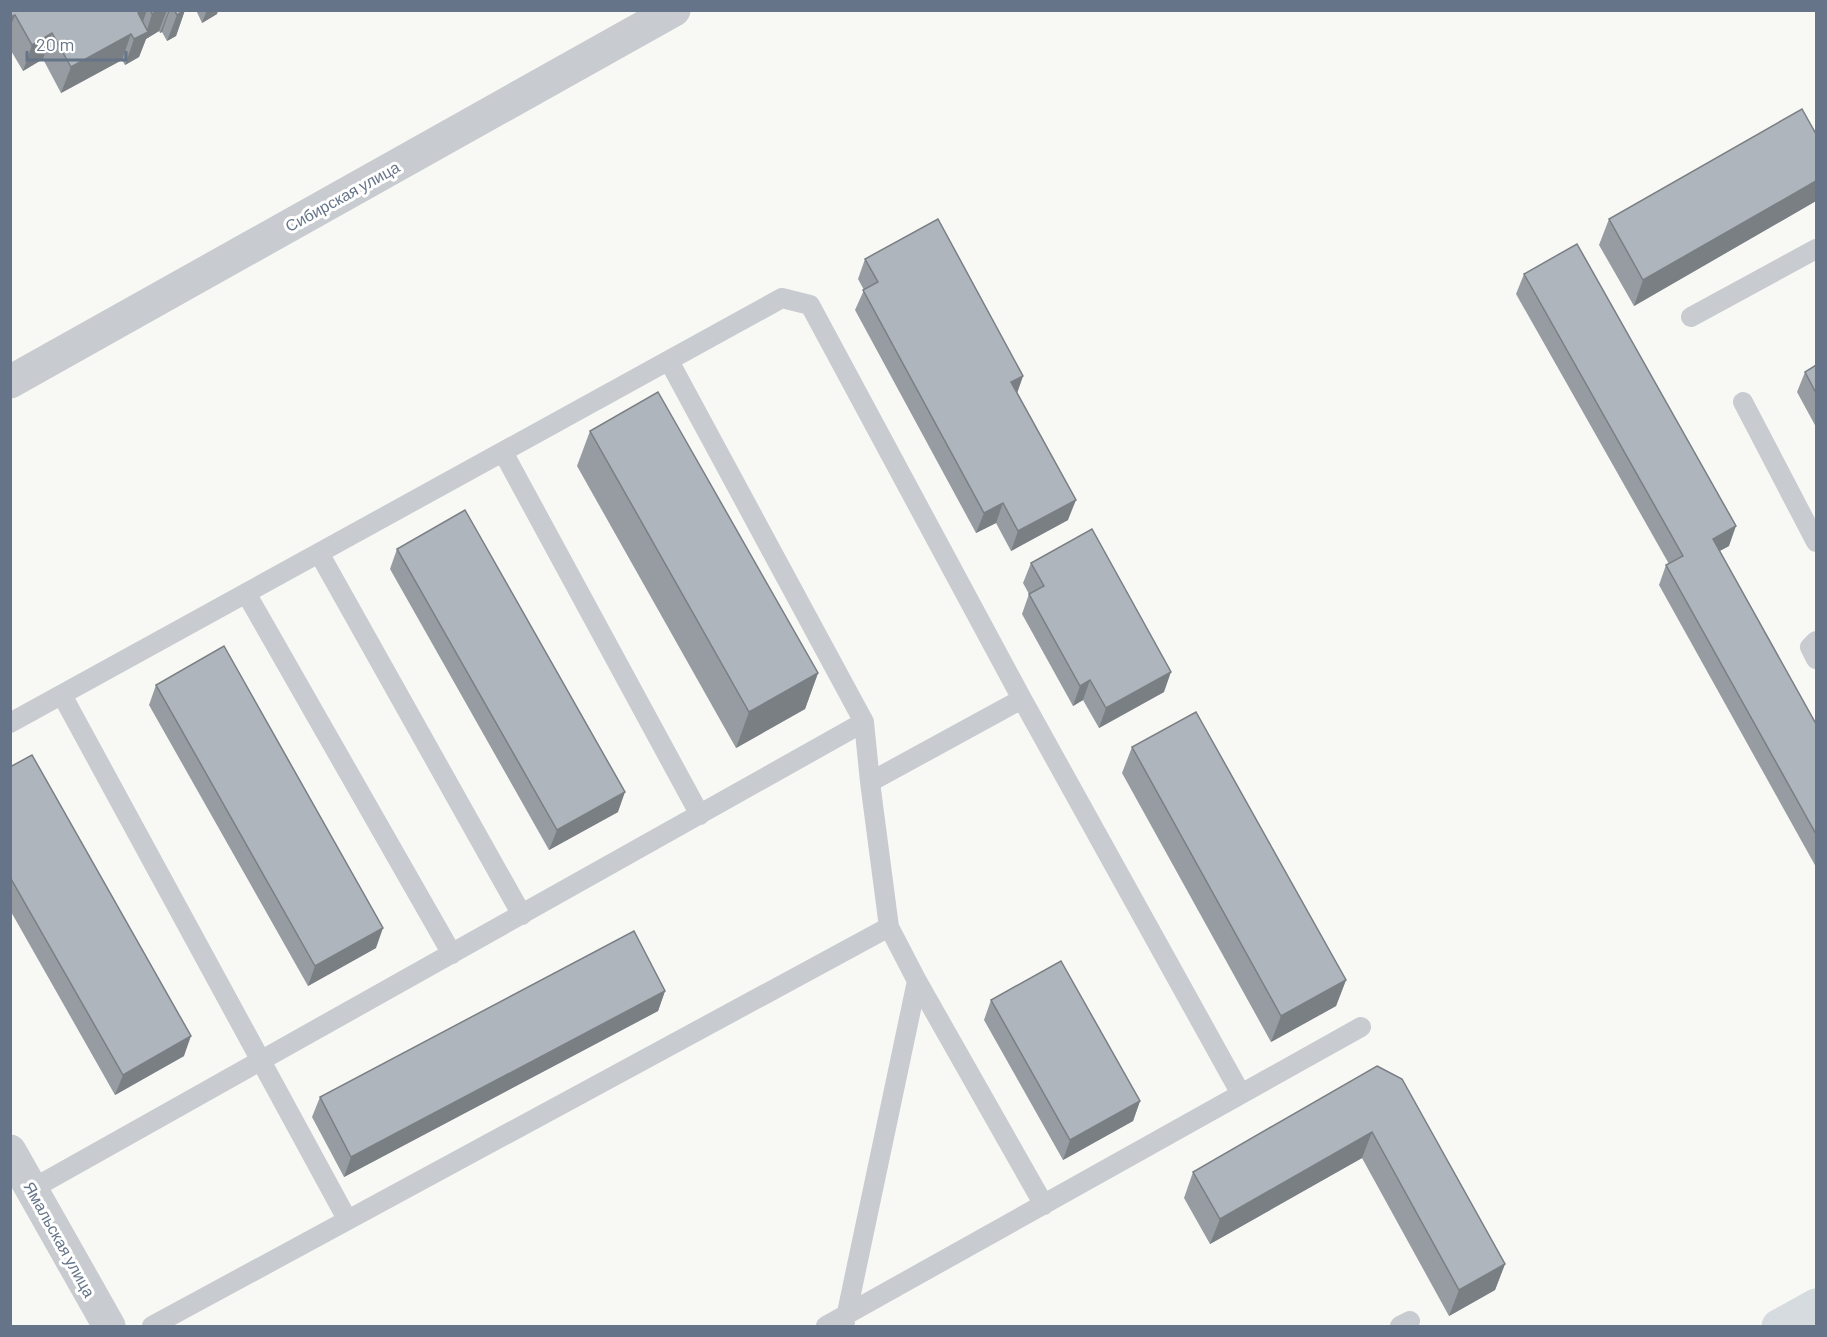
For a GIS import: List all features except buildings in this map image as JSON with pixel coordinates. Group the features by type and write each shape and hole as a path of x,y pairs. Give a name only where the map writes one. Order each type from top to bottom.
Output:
{"main road":[{"path":"1778,1326 1816,1305"}],"street":[{"name":"Сибирская улица","path":"10,382 674,10"},
{"name":"Ямальская улица","path":"10,1151 110,1326"}],"lane":[{"path":"1690,317 1816,249"},
{"path":"10,723 782,298 810,305 1022,699 1241,1094"},
{"path":"669,361 864,722 889,927 917,981 1044,1205"},
{"path":"1743,402 1816,542"},
{"path":"503,452 700,814"},
{"path":"319,553 522,915"},
{"path":"246,593 452,954"},
{"path":"1816,641 1810,646 1816,659"},
{"path":"62,695 347,1219"},
{"path":"870,782 1022,699"},
{"path":"32,1189 864,722"},
{"path":"152,1326 889,927"},
{"path":"845,1321 917,981"},
{"path":"826,1326 845,1321 1044,1205 1361,1027"}]}
